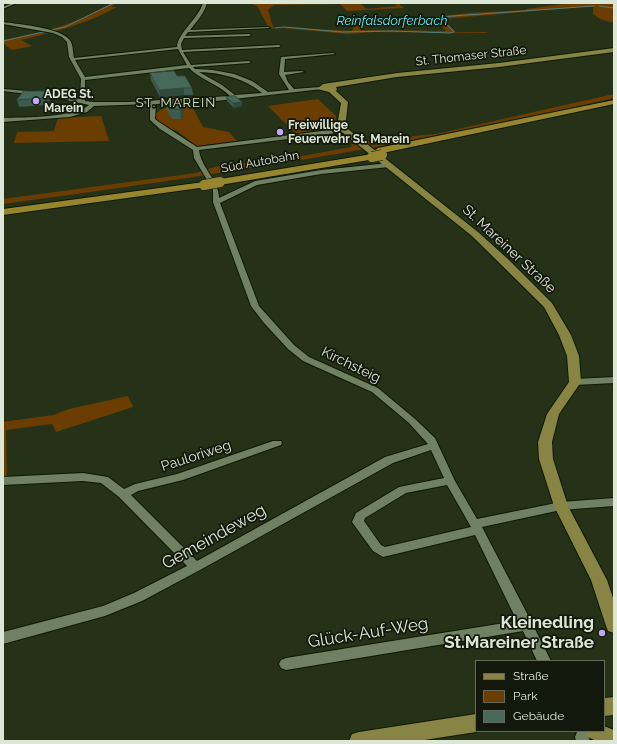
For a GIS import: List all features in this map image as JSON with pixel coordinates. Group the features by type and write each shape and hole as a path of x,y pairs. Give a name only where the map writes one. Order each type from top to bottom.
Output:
{"highway":[{"name":"Süd Autobahn","path":"375,154 614,102"},
{"name":"Süd Autobahn","path":"3,207 219,180 485,135 614,106"},
{"name":"Süd Autobahn","path":"3,212 203,182"}],"main road":[{"name":"St. Thomaser Straße","path":"327,88 397,75 614,50"},
{"path":"327,88 344,102 342,120 345,130"},
{"name":"St. Mareiner Straße","path":"345,130 475,234 548,305 565,335 573,356 575,382"},
{"path":"575,382 553,414 545,442 546,459 561,506 599,580 614,626"},
{"path":"359,741 475,723"},
{"path":"587,736 614,740"}],"street":[{"path":"3,8 15,3"},
{"path":"205,3 200,18 182,37 179,47 191,68 199,75 225,89 234,97"},
{"path":"3,24 51,31 63,36 69,42 70,52 83,79 83,100 80,101"},
{"path":"188,31 268,28"},
{"path":"182,37 249,35"},
{"path":"74,59 179,47 279,46"},
{"path":"292,90 284,82 281,74 283,58 333,54"},
{"path":"83,79 249,62"},
{"path":"191,68 238,76 259,86 266,93"},
{"path":"281,74 302,72"},
{"path":"3,90 46,95 93,104 153,103 327,88"},
{"path":"153,103 152,119 159,128 183,139 196,149 345,130"},
{"path":"3,120 70,115 85,111 93,104"},
{"name":"Kirchsteig","path":"196,149 197,158 216,190 216,202 255,306 266,321 290,347 306,359 334,373 364,384 375,390 412,421 431,440 450,481 476,527 544,660"},
{"path":"216,202 255,183 321,172 389,165"},
{"path":"575,382 614,380"},
{"name":"Pauloriweg","path":"123,494 135,488 179,477 277,443"},
{"name":"Gemeindeweg","path":"3,638 105,611 138,597 196,567 389,460 433,446"},
{"path":"3,481 97,478 110,483 123,494 196,567"},
{"path":"450,481 403,490 360,516 358,522 377,548 383,552 561,506 614,502"},
{"name":"Glück-Auf-Weg","path":"286,664 527,625"}],"green space":[{"path":"112,3 116,3 111,7 117,7 82,23 58,31 21,40 32,46 12,50 3,43 3,40 46,31 73,22"},
{"path":"249,3 360,3 367,9 398,6 393,3 398,3 404,8 347,11 340,4 274,5 268,10 273,27 352,31 355,23 362,22 359,24 362,30 446,31 434,17 469,13 527,10 526,9 571,3 614,3 614,23 600,19 593,14 593,7 580,7 443,19 456,32 488,32 486,33 374,32 348,34 282,28 259,29 267,27 267,24 257,6"},
{"path":"614,94 614,98 538,115 386,145 233,171 3,204 3,199 196,173 216,167 238,163 253,165 351,147 352,142 348,138 362,136 375,145 414,136 436,134"},
{"path":"318,99 336,116 335,128 296,134 268,106"},
{"path":"193,105 195,108 193,108 203,127 229,132 237,141 197,146 177,131 157,124 154,116 162,109 172,106"},
{"path":"101,116 109,141 14,143 17,132 54,131 58,118"},
{"path":"128,396 133,407 56,432 52,424 6,430 7,479 3,480 3,422 53,415 69,409"}],"building":[{"path":"174,71 177,76 185,76 192,88 159,90 150,73"},
{"path":"24,91 50,91 45,98 17,100"},
{"path":"235,96 242,102 233,103 226,97"},
{"path":"178,100 183,107 180,109 171,109 166,102"}],"waterway":[{"path":"3,41 65,27 114,3"},
{"name":"Reinfalsdorferbach","path":"276,28 284,27 342,32 392,31 450,33 454,32 439,17 594,6"},
{"name":"Reinfalsdorferbach","path":"599,6 614,8"}],"place":[{"name":"ADEG St. Marein","path":"36,101"},
{"name":"Freiwillige Feuerwehr St. Marein","path":"280,132"},
{"name":"Kleinedling St.Mareiner Straße","path":"602,633"}],"district":[{"name":"ST. MAREIN","path":"176,103"}]}
